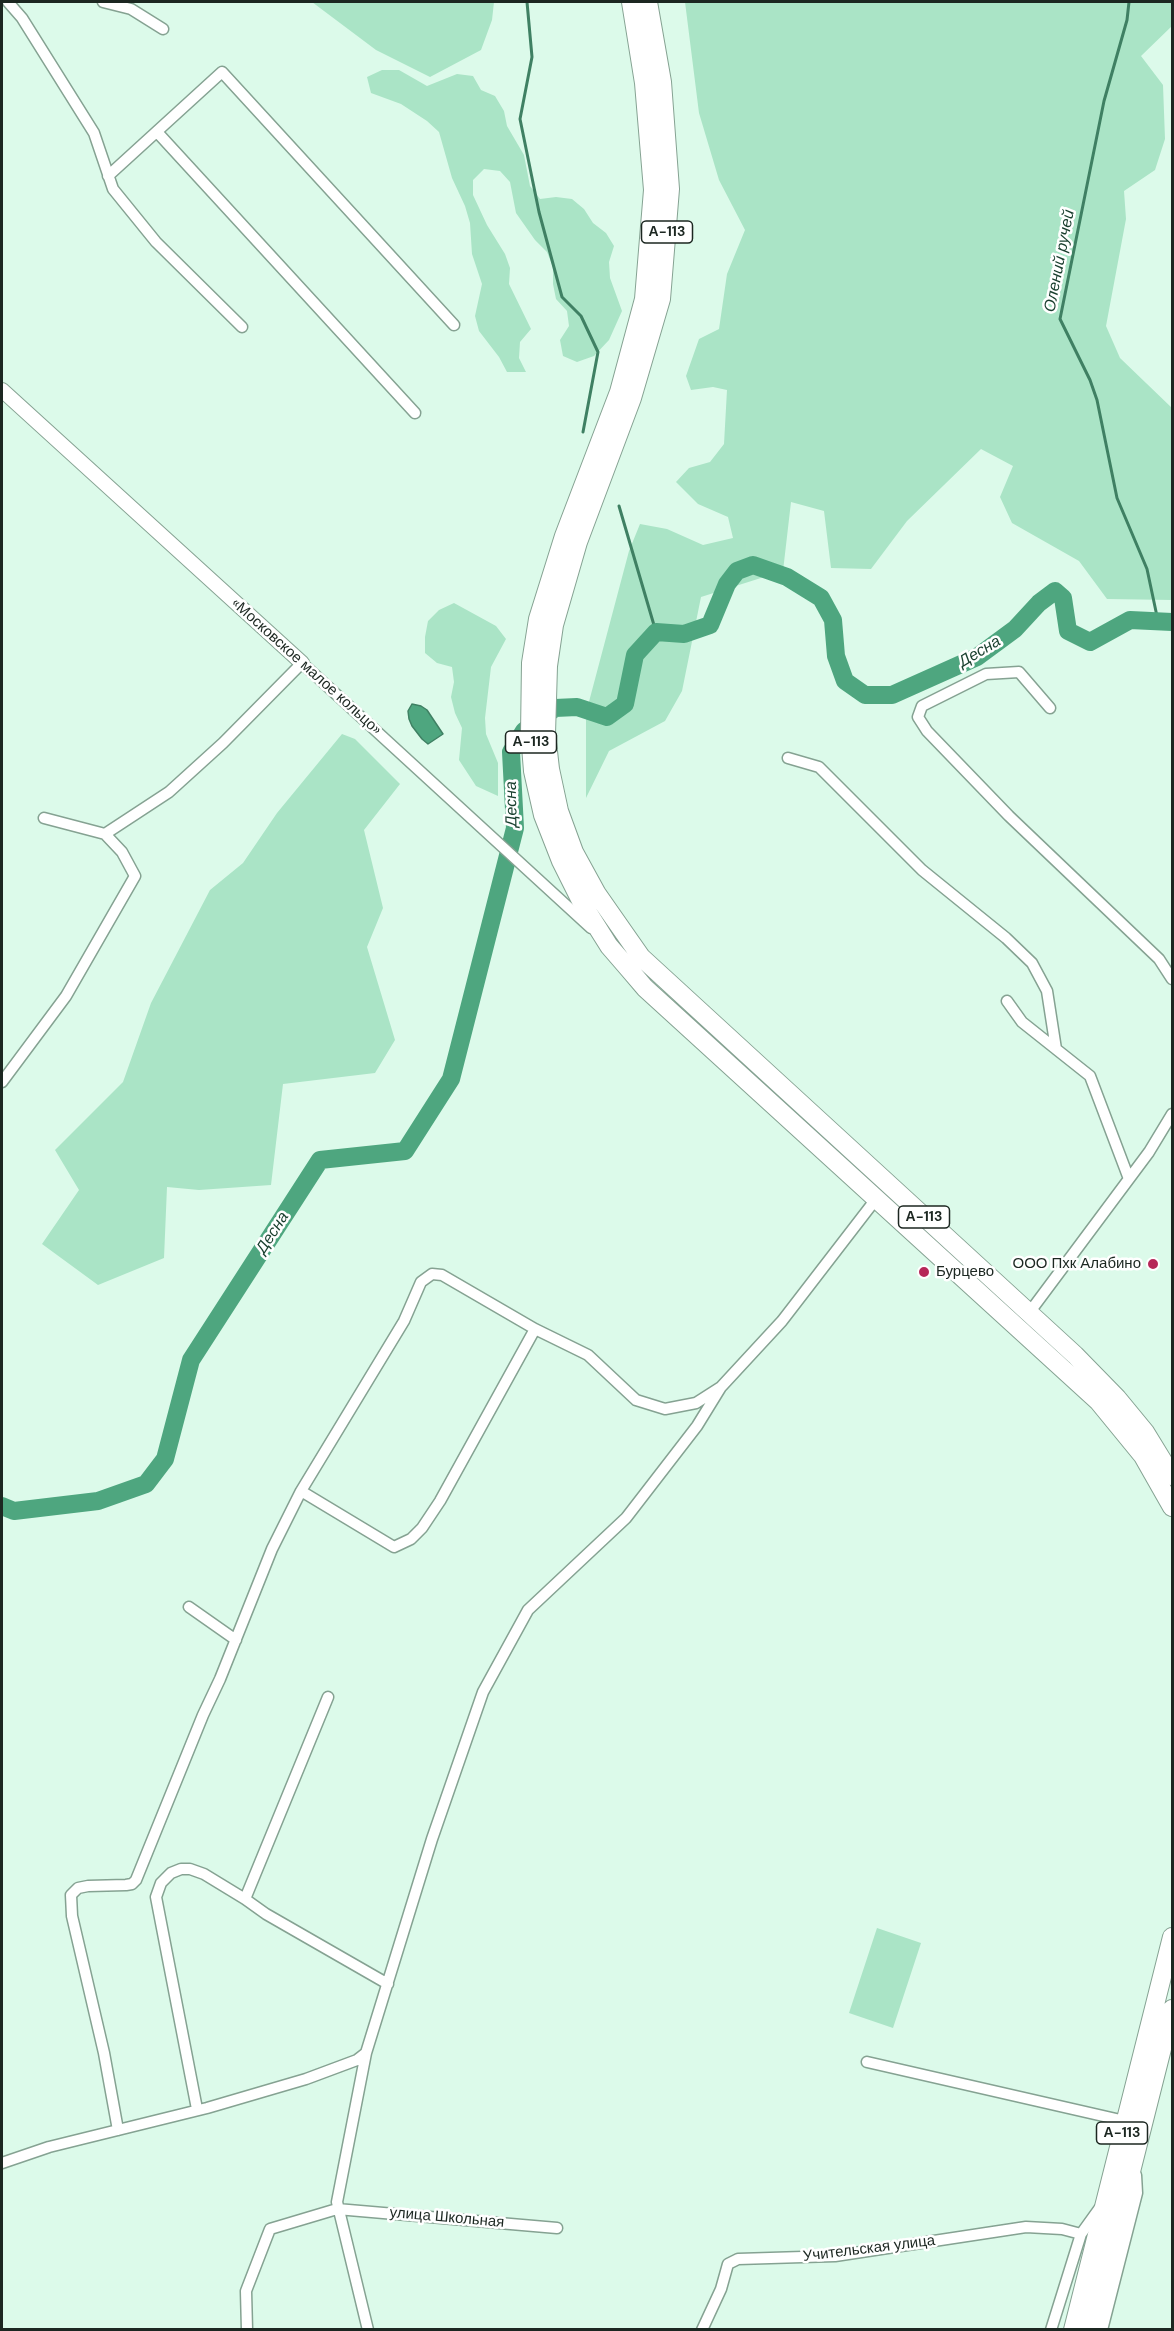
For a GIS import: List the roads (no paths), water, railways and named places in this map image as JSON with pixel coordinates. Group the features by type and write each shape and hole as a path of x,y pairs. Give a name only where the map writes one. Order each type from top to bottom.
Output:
{"highway":[{"name":"А-113","path":"546,622 564,536 619,392 644,299 653,190 645,83 631,2"},
{"name":"А-113","path":"648,2 662,82 670,189 661,298 632,398 531,663 530,734 533,771 543,815 567,857 647,963 1029,1313 1117,1398 1145,1432 1173,1476"},
{"name":"А-113","path":"567,857 582,903 609,946 645,988 1098,1401 1143,1456 1173,1506"},
{"name":"А-113","path":"1073,2330 1173,1937"},
{"name":"А-113","path":"1091,2330 1135,2157 1166,2061 1173,2009"}],"street":[{"path":"8,2 22,18 94,133 113,189 156,242 242,327"},
{"path":"103,2 131,9 163,29"},
{"path":"108,176 222,72 454,325"},
{"path":"157,132 415,413"},
{"name":"«Московское малое кольцо»","path":"2,390 536,876 609,946"},
{"path":"105,834 169,792 224,743 302,663"},
{"path":"1050,708 1019,672 986,674 922,706 918,717 927,731 1009,816 1159,959 1173,979"},
{"path":"788,758 819,767 922,870 1006,938 1032,963 1047,991 1056,1049"},
{"path":"2,1082 66,996 135,876 122,852 105,834 44,818"},
{"path":"1007,1001 1022,1022 1090,1076 1129,1179"},
{"path":"1029,1313 1129,1179 1173,1114"},
{"path":"368,2330 337,2209 366,2053 432,1839 483,1692 528,1610 626,1518 697,1426 721,1387 782,1321 876,1199"},
{"path":"118,2130 104,2053 72,1916 71,1895 78,1888 126,1885 136,1880 272,1549 301,1491 356,1397 397,1334 421,1282 432,1274 442,1275 535,1329 588,1355 636,1400 665,1409 696,1403 721,1387"},
{"path":"301,1491 394,1547 411,1539 422,1528 440,1501 535,1329"},
{"path":"189,1607 236,1640"},
{"path":"245,1899 328,1696"},
{"path":"198,2109 156,1897 161,1883 168,1876 181,1869 190,1869 204,1874 266,1914 388,1984"},
{"path":"2,2163 49,2147 306,2079 357,2060 366,2053"},
{"path":"867,2062 1125,2121"},
{"path":"1102,2330 1137,2193 1135,2157"},
{"path":"1051,2330 1081,2234 1106,2199"},
{"path":"247,2330 246,2290 270,2229 337,2209"},
{"name":"улица Школьная","path":"337,2209 557,2228"},
{"name":"Учительская улица","path":"702,2330 721,2289 728,2264 738,2259 836,2256 1026,2227 1062,2229 1081,2234"}],"waterway":[{"path":"527,2 532,57 520,119 539,212 562,297 581,316 598,352 583,432"},
{"name":"Олений ручей","path":"1129,2 1127,20 1104,101 1060,319 1090,380 1097,400 1117,498 1147,569 1158,621"},
{"path":"619,506 656,632"},
{"name":"Десна","path":"2,1506 14,1511 98,1501 146,1484 165,1459 191,1360 320,1160 405,1151 451,1079 515,828 511,752 524,731 555,708 577,707 607,717 625,704 635,655 656,632 684,634 710,625 727,584 737,571 753,565 787,577 821,598 833,620 836,656 845,681 865,695 892,695 977,657 1015,629 1039,603 1055,591 1063,598 1068,631 1090,642 1130,620 1172,622"}],"place":[{"name":"ООО Пхк Алабино","path":"1153,1264"},
{"name":"Бурцево","path":"924,1272"}]}
